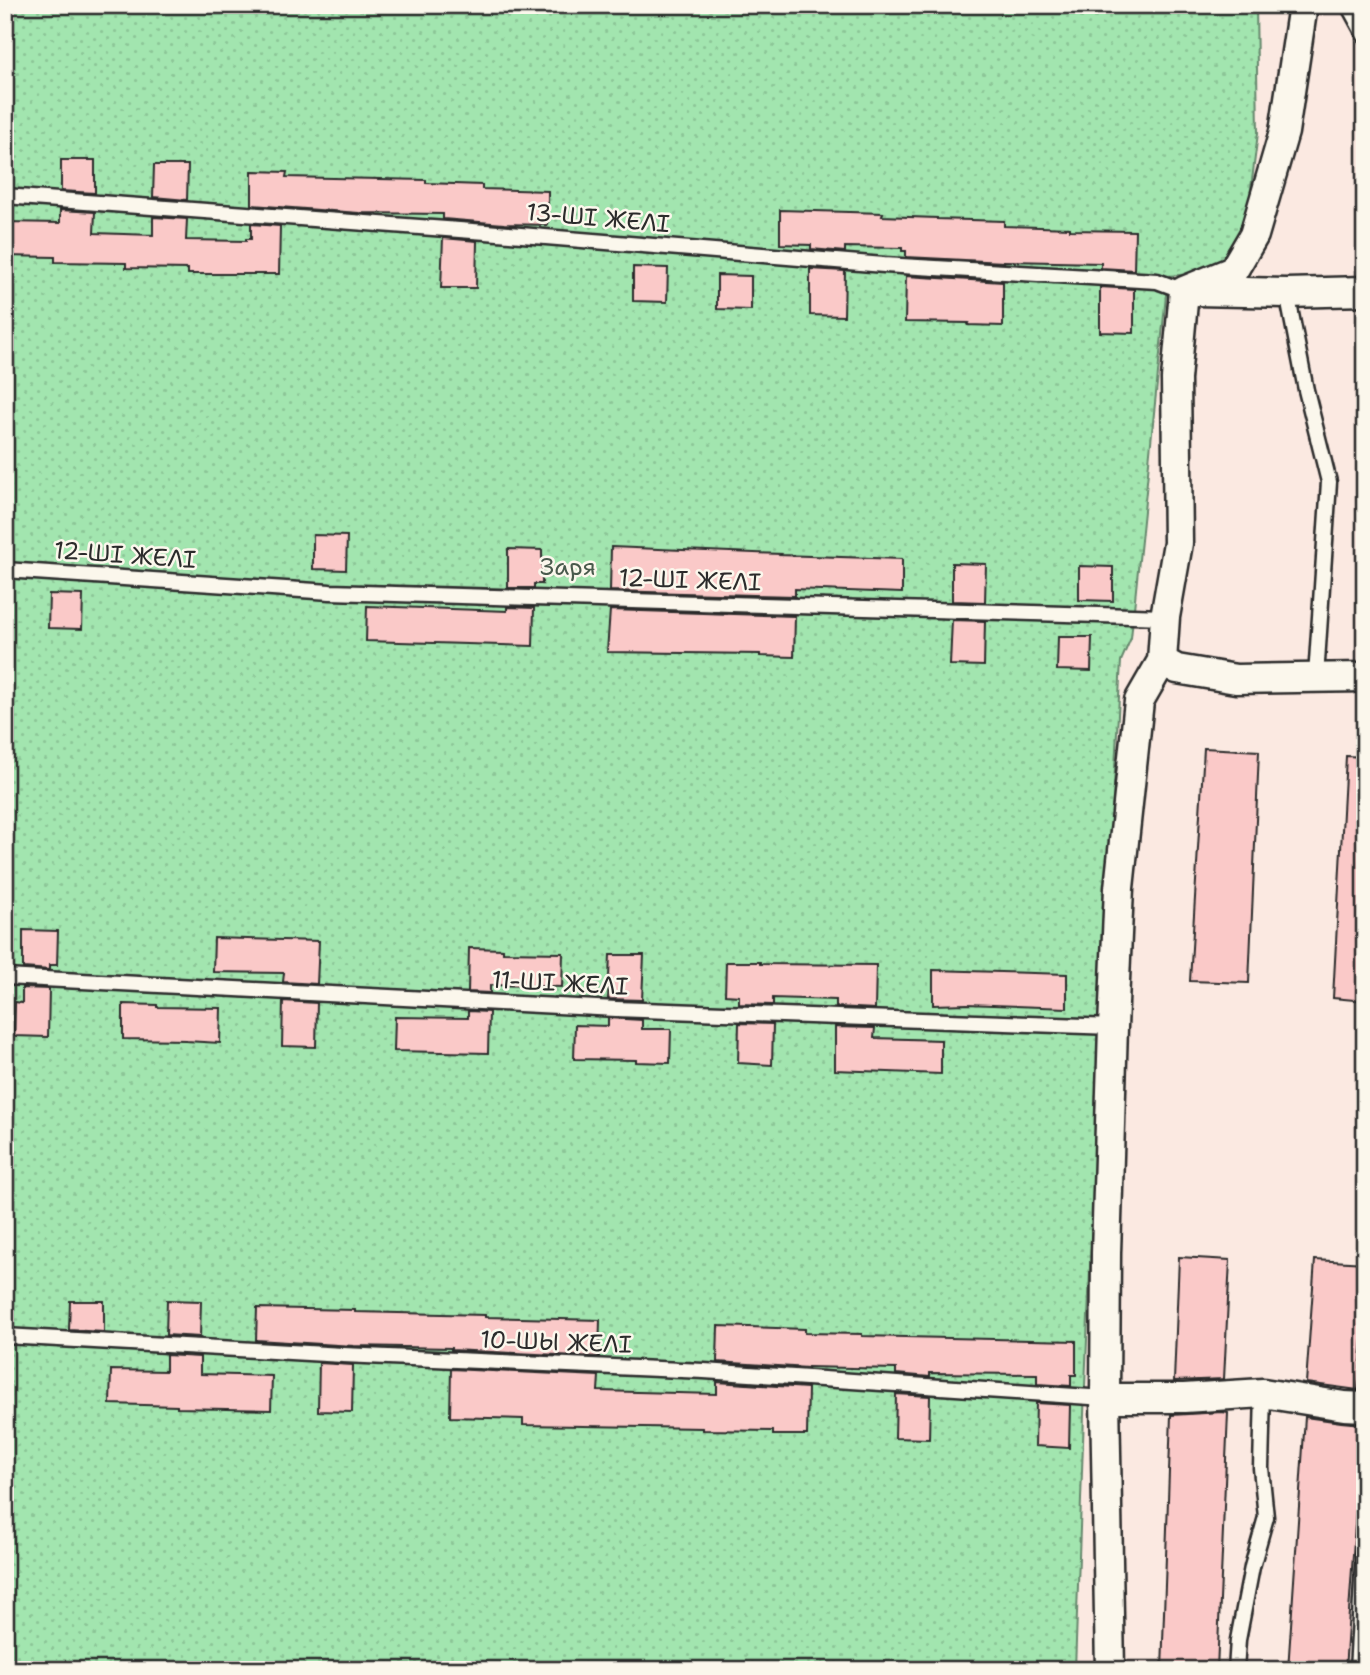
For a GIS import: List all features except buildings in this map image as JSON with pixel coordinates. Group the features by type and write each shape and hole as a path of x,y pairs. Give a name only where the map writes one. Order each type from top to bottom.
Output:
{"street":[{"path":"1184,291 1233,271 1254,235 1284,132 1303,5"},
{"path":"1184,291 1287,293 1365,290"},
{"path":"1110,1670 1105,1398 1106,1254 1119,888 1139,701 1162,661 1165,617 1178,543 1176,379 1184,291"},
{"path":"1162,661 1177,668 1236,679 1365,677"},
{"path":"1105,1398 1263,1394 1365,1407"}],"lane":[{"path":"1348,5 1365,36"},
{"name":"13-ШІ ЖЕЛІ","path":"5,196 884,265 1157,281 1184,291"},
{"path":"1287,293 1306,390 1329,482 1316,677"},
{"name":"12-ШІ ЖЕЛІ","path":"5,570 330,592 1165,617"},
{"name":"11-ШІ ЖЕЛІ","path":"5,976 616,1009 1113,1027"},
{"name":"10-ШЫ ЖЕЛІ","path":"5,1336 704,1371 1105,1398"},
{"path":"1236,1670 1238,1640 1252,1567 1266,1517 1261,1468 1263,1394"},
{"path":"1357,1670 1365,1531"}],"green space":[{"name":"Заря","path":"5,5 1256,5 1258,133 1247,220 1225,259 1192,274 1168,276 1131,638 1121,661 1101,1018 1075,1670 5,1670"}]}
